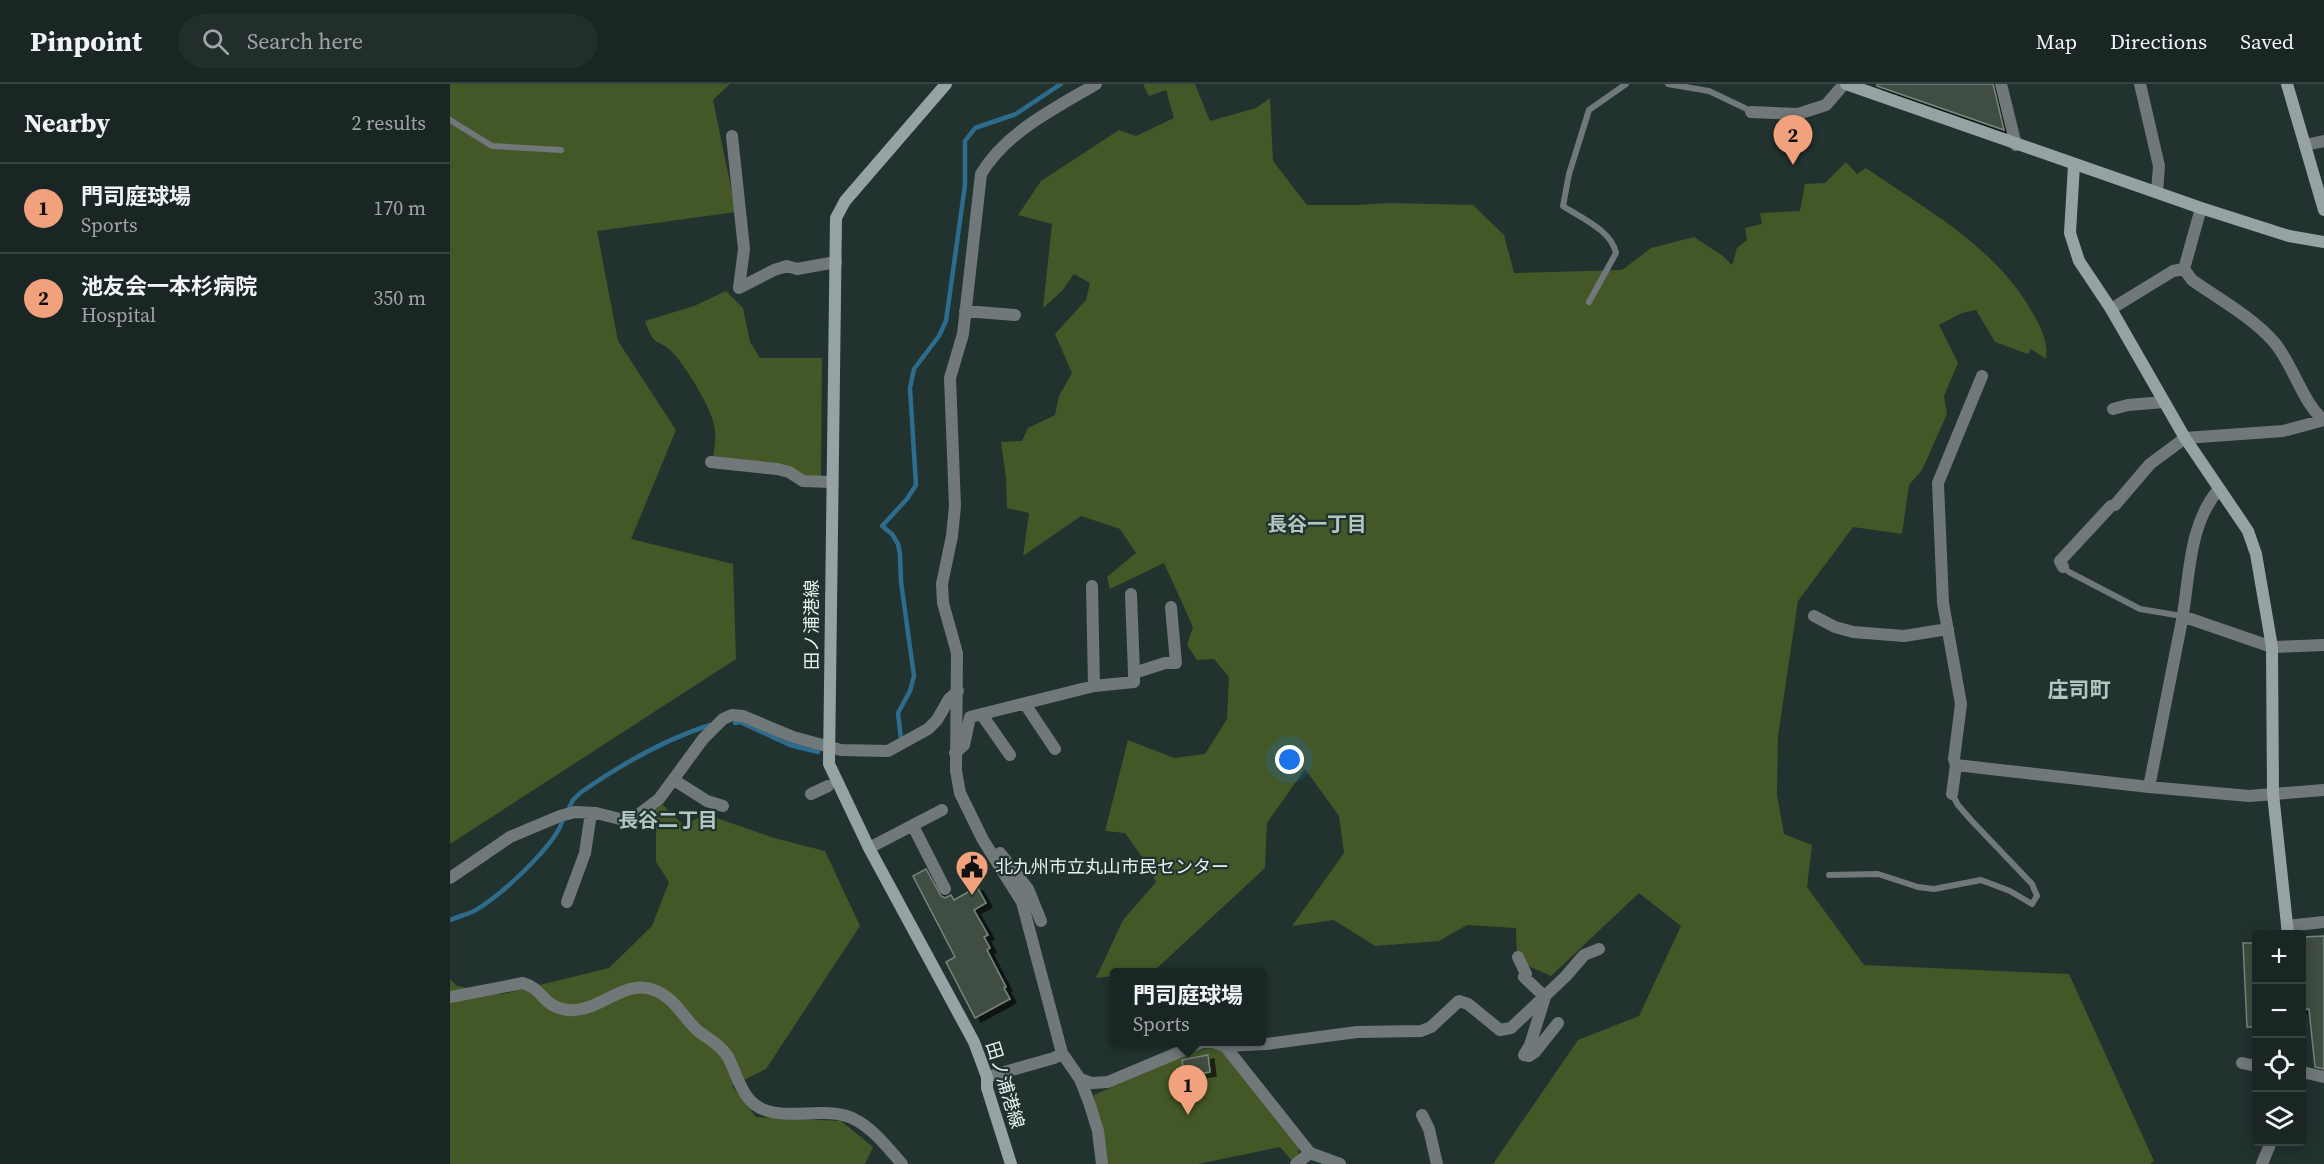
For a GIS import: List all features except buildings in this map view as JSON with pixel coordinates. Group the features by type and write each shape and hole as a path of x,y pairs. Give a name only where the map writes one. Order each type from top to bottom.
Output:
{"street":[{"name":"田ノ浦港線","path":"946,84 844,201 836,218 829,764 869,848 974,1042 987,1077 987,1088 1011,1164"},
{"path":"1096,84 1049,111 1004,143 981,174 963,334 950,378 955,506 952,536 942,584 943,603 957,653 955,753 960,793 983,840 1022,902 1062,1053 1080,1079 1098,1131 1102,1164"},
{"path":"1751,112 1798,114 1826,105 1845,84 2016,145 2201,207 2289,236 2324,242"},
{"path":"2001,84 2016,145"},
{"path":"2140,84 2159,166 2157,192"},
{"path":"2287,84 2324,210"},
{"path":"732,135 744,249 739,288 787,266 797,269 836,262"},
{"path":"2305,145 2324,141"},
{"path":"2074,165 2070,233 2079,261 2111,309 2185,438 2248,531 2256,554 2272,647 2273,794 2287,930 2324,922"},
{"path":"2184,269 2201,207"},
{"path":"2111,309 2173,272 2184,269"},
{"path":"2184,269 2192,280 2260,328 2274,342 2290,364 2314,413 2324,420"},
{"path":"965,311 1016,315"},
{"path":"1952,794 1961,704 1943,603 1938,483 1982,376"},
{"path":"2113,409 2128,405 2164,402"},
{"path":"2063,567 2060,561 2111,506 2115,505 2150,464 2185,438 2283,431 2324,420"},
{"path":"711,462 777,469 789,472 803,481 831,482"},
{"path":"2149,787 2182,616 2193,542 2212,497 2219,489"},
{"path":"1092,586 1094,686"},
{"path":"955,753 964,745 970,717 1094,686 1134,682 1131,594"},
{"path":"1134,673 1165,663 1176,663 1171,607"},
{"path":"1814,615 1835,627 1853,632 1904,636 1948,629"},
{"path":"2182,616 2272,647 2324,645"},
{"path":"450,878 524,830 568,814 591,813 624,820 634,818 659,799 703,739 723,719 732,715 743,716 793,737 830,747 860,752 888,751 928,729 937,720 949,699 958,691"},
{"path":"1024,704 1056,749"},
{"path":"982,715 1010,755"},
{"path":"1956,765 2249,796 2324,790"},
{"path":"674,780 707,801 723,806"},
{"path":"811,794 828,786"},
{"path":"869,848 942,810"},
{"path":"567,902 585,853 591,813"},
{"path":"913,826 945,889"},
{"path":"983,840 988,838 1028,889 1041,921"},
{"path":"1266,1044 1357,1032 1421,1031 1431,1027 1459,1001 1468,1004 1500,1030 1510,1028 1517,1024 1584,955 1599,949"},
{"path":"1518,957 1526,974 1524,977 1545,996"},
{"path":"450,997 523,983 534,986 547,1004 567,1010 594,1005 636,987 655,990 675,1003 697,1029 724,1052 745,1094 754,1104 776,1113 820,1113 854,1119 869,1130 902,1164"},
{"path":"1545,996 1530,1045 1524,1055 1529,1056 1535,1052 1558,1023"},
{"path":"1080,1079 1091,1083 1108,1082 1194,1046"},
{"path":"1225,1046 1310,1153 1340,1164"},
{"path":"987,1077 1054,1058 1062,1053"},
{"path":"2242,1063 2252,1065"},
{"path":"2306,1073 2324,1077"},
{"path":"1422,1115 1429,1129 1437,1164"},
{"path":"2262,1164 2269,1146"},
{"path":"1296,1164 1310,1153"}],"lane":[{"path":"1589,302 1616,253 1615,248 1607,235 1563,206 1569,174 1589,110 1626,84"},
{"path":"1668,84 1709,90 1751,112"},
{"path":"450,120 492,146 561,150"},
{"path":"2063,567 2069,573 2140,609 2177,617 2182,616"},
{"path":"1829,875 1878,874 1918,887 1934,889 1981,880 2010,891 2032,904 2037,896 2032,884 1971,820 1952,794"}],"green space":[{"path":"450,84 730,84 713,100 736,212 597,231 618,341 676,430 631,539 733,564 736,659 450,844"},
{"path":"1143,84 1195,84 1210,121 1256,108 1270,98 1273,161 1307,205 1387,203 1473,205 1504,235 1514,273 1622,270 1651,248 1694,237 1723,256 1732,265 1737,248 1747,240 1745,228 1762,224 1760,213 1800,211 1805,184 1825,183 1846,162 1857,174 1866,168 1938,216 1961,233 2003,272 2021,294 2039,324 2046,343 2046,359 2031,349 2028,354 1995,342 1976,310 1962,313 1939,325 1958,363 1944,396 1947,414 1922,470 1909,485 1902,534 1853,527 1798,601 1778,736 1777,795 1784,834 1812,845 1807,887 1864,965 2069,974 2154,1161 2150,1164 1493,1164 1578,1040 1639,1016 1681,926 1639,893 1551,976 1517,961 1516,928 1467,925 1439,941 1375,946 1334,920 1292,926 1344,853 1339,816 1305,769 1267,823 1265,868 1157,968 1110,968 1110,976 1096,978 1123,920 1156,882 1145,861 1125,833 1105,831 1128,740 1174,758 1205,754 1227,719 1229,677 1214,659 1197,660 1187,645 1193,627 1164,563 1110,589 1107,577 1136,553 1120,529 1081,516 1023,556 1029,513 1007,508 1001,442 1022,441 1028,428 1055,415 1059,396 1072,373 1055,334 1086,300 1090,283 1074,274 1062,291 1043,308 1052,224 1018,215 1041,181 1119,130 1136,136 1174,118 1166,90 1149,96"},
{"path":"726,291 743,308 750,342 760,358 822,358 821,478 713,459 715,431 705,402 674,354 651,336 645,321 694,306"},
{"path":"662,804 684,826 705,814 774,838 825,851 860,926 766,1069 732,1086 756,1117 841,1121 873,1147 865,1164 450,1164 450,979 457,986 503,994 609,968 652,926 669,882 656,862 656,825 647,817"},
{"path":"1207,1048 1223,1049 1299,1148 1298,1156 1292,1161 1280,1147 1198,1164 1106,1164 1094,1095 1173,1060"}],"waterway":[{"path":"901,739 898,713 910,691 914,676 898,544 892,534 882,526 907,499 916,485 910,388 914,369 939,336 946,321 965,185 965,141 975,128 1016,114 1061,84"},
{"path":"735,723 740,722 790,745 818,752"},
{"path":"568,810 580,793 626,763 675,738 710,725"},
{"path":"450,920 483,906 510,884 550,843 563,819"}],"place":[{"name":"池友会一本杉病院","path":"1793,165"},
{"name":"北九州市立丸山市民センター","path":"972,896"},
{"name":"門司庭球場","path":"1188,1115"}],"district":[{"name":"長谷一丁目","path":"1317,524"},
{"name":"庄司町","path":"2079,690"},
{"name":"長谷二丁目","path":"668,820"}]}
